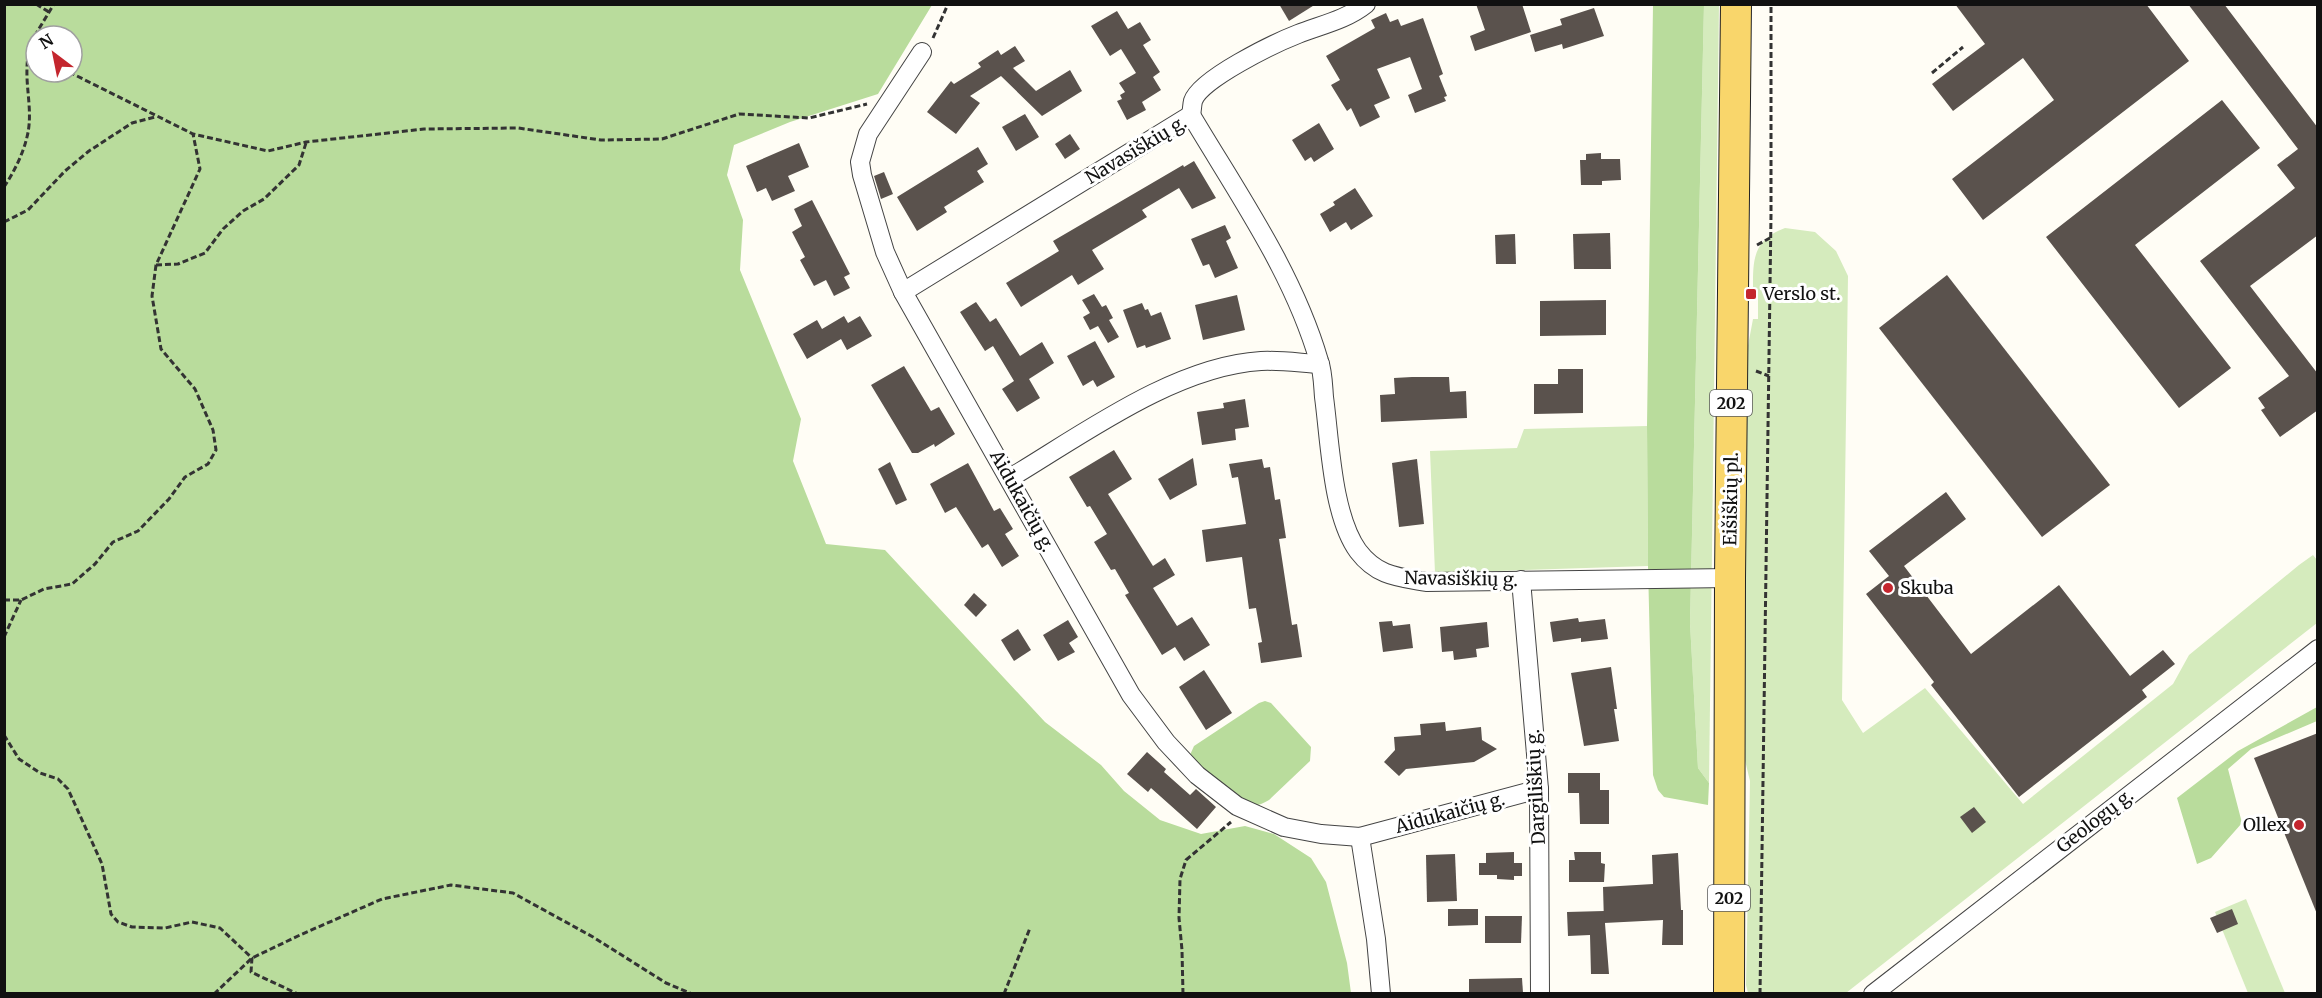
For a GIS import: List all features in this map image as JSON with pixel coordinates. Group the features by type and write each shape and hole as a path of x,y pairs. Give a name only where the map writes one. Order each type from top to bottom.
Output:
{"main road":[{"name":"Eišiškių pl.","path":"1729,993 1730,578 1736,4"}],"street":[{"path":"1191,115 1193,100 1201,88 1221,74 1296,35 1354,14 1366,4"},
{"name":"Aidukaičių g.","path":"922,52 868,134 860,162 885,252 903,292 1131,694 1166,742 1197,775 1242,808 1284,827 1321,834 1360,837 1539,789"},
{"name":"Navasiškių g.","path":"903,292 1191,115 1299,302 1320,364 1338,504 1347,530 1358,551 1372,566 1389,576 1426,582 1730,578"},
{"path":"1010,478 1153,393 1203,373 1260,361 1320,364"},
{"name":"Dargiliškių g.","path":"1521,580 1539,789 1540,993"},
{"name":"Geologų g.","path":"1873,993 2318,649"},
{"path":"1360,837 1376,939 1381,993"}],"path":[{"path":"36,4 49,12"},
{"path":"43,24 54,4"},
{"path":"922,52 937,34 948,4"},
{"path":"1760,993 1771,215 1771,4"},
{"path":"1932,73 1963,47"},
{"path":"84,80 193,134 268,151 306,142 424,129 518,128 601,140 662,139 739,114 809,118 892,98"},
{"path":"4,187 14,172 28,136 30,98 28,84"},
{"path":"4,222 28,210 65,171 89,151 132,123 155,117"},
{"path":"4,600 21,600 44,589 72,584 95,564 113,542 138,531 169,499 185,477 208,464 216,450 213,430 195,389 161,349 152,296 156,265 200,169 193,134"},
{"path":"156,265 178,264 205,253 236,217 264,199 299,165 306,142"},
{"path":"4,637 21,600"},
{"path":"4,735 20,759 40,773 58,779 68,789 102,864 111,914 118,922 132,927 165,928 192,922 220,928 252,958"},
{"path":"1183,993 1179,918 1180,879 1186,860 1238,815 1242,808"},
{"path":"214,993 252,958 300,934 382,899 451,885 513,893 593,937 666,983 692,993"},
{"path":"1004,993 1030,928"},
{"path":"252,958 251,972 298,993"}],"green space":[{"path":"5,4 932,5 878,94 790,122 734,145 727,175 743,220 740,270 801,419 793,461 826,544 885,550 1045,722 1101,765 1124,791 1160,820 1201,834 1245,826 1274,834 1311,858 1326,882 1347,963 1351,993 5,993"},
{"path":"1719,4 1709,783 1698,768 1690,623 1704,5"},
{"path":"1653,5 1704,5 1690,623 1698,768 1709,783 1708,805 1664,797 1658,790 1653,775 1647,426"},
{"path":"1785,228 1815,232 1836,251 1848,276 1842,700 1863,733 1925,688 2023,804 2173,684 2189,655 2299,565 2313,555 2317,560 2317,623 1846,993 1748,993 1746,985 1750,781 1742,748 1747,351 1753,319 1758,319 1758,293 1753,293 1756,254 1766,239"},
{"path":"1647,426 1648,566 1435,573 1430,451 1517,448 1524,429"},
{"path":"1265,701 1271,703 1311,747 1310,761 1269,800 1253,805 1235,796 1218,783 1190,755 1194,746"},
{"path":"2317,707 2317,721 2251,749 2228,769 2242,823 2211,858 2197,864 2177,798 2238,751"},
{"path":"2246,899 2285,993 2248,993 2215,912"}],"building":[{"path":"1279,4 1316,4 1289,21"},
{"path":"1476,4 1522,4 1531,32 1475,51 1470,36 1485,30"},
{"path":"1955,4 2146,4 2189,61 1983,220 1952,179 2054,100 2023,58 1953,111 1932,84 1985,44"},
{"path":"2188,4 2224,4 2318,128 2318,235 2250,286 2318,374 2318,410 2280,437 2261,410 2265,408 2258,398 2289,376 2200,261 2295,188 2277,165 2298,149"},
{"path":"1594,8 1604,36 1563,49 1562,44 1535,52 1530,35 1562,25 1560,19"},
{"path":"1117,11 1128,29 1140,22 1151,40 1143,45 1160,72 1153,77 1161,90 1142,102 1146,110 1127,120 1117,101 1122,99 1120,95 1125,92 1119,83 1136,73 1121,49 1110,56 1091,26"},
{"path":"1386,13 1390,22 1398,19 1401,26 1423,18 1443,74 1439,76 1447,96 1444,97 1446,101 1415,113 1408,95 1422,89 1410,57 1377,69 1390,98 1374,105 1380,117 1360,127 1351,108 1347,111 1331,85 1340,80 1326,56 1375,28 1371,20"},
{"path":"1015,46 1025,61 1013,68 1036,91 1070,70 1082,91 1042,116 1001,76 970,96 980,103 956,134 927,112 951,81 954,84 981,67 978,63 998,50 1001,55"},
{"path":"2222,100 2260,148 2135,245 2231,368 2179,408 2046,237"},
{"path":"1025,114 1039,137 1016,151 1002,127"},
{"path":"1319,123 1334,149 1314,162 1311,157 1305,161 1292,140"},
{"path":"1070,134 1080,149 1065,159 1055,144"},
{"path":"799,143 809,167 788,176 795,191 772,201 766,188 757,192 746,166"},
{"path":"978,147 988,164 977,171 984,182 944,207 947,212 917,231 897,197"},
{"path":"1601,153 1601,159 1620,159 1621,180 1602,181 1602,185 1581,185 1580,160 1586,160 1586,154"},
{"path":"1194,161 1216,198 1192,209 1179,188 1142,210 1147,217 1092,250 1104,269 1078,285 1072,275 1021,307 1006,283 1059,251 1053,241 1183,165 1184,167"},
{"path":"884,172 893,194 881,199 874,176"},
{"path":"1355,188 1373,216 1351,230 1346,222 1330,232 1320,214 1335,205 1333,202"},
{"path":"812,200 850,274 844,277 850,288 834,296 826,280 814,286 800,260 805,257 792,232 802,226 794,209"},
{"path":"1225,225 1231,238 1226,241 1238,268 1215,278 1209,264 1203,266 1191,239"},
{"path":"1610,233 1611,269 1574,269 1573,234"},
{"path":"1515,234 1516,264 1496,264 1495,235"},
{"path":"1947,275 2110,485 2042,537 1879,328"},
{"path":"1094,294 1102,307 1106,305 1113,318 1109,320 1119,337 1108,343 1098,326 1090,330 1083,317 1090,313 1082,300"},
{"path":"1237,295 1245,330 1203,340 1195,305"},
{"path":"1606,300 1606,335 1540,336 1540,301"},
{"path":"976,302 990,322 996,318 1020,356 1042,342 1054,363 1029,379 1040,398 1017,412 1002,389 1014,381 993,346 985,351 960,312"},
{"path":"1142,303 1151,316 1161,312 1171,339 1146,348 1145,345 1137,348 1123,310"},
{"path":"844,316 848,323 860,316 872,336 847,350 841,339 807,359 793,334 817,320 822,329"},
{"path":"1095,341 1115,377 1097,387 1093,380 1083,386 1067,356"},
{"path":"904,366 931,411 939,407 955,434 935,447 934,444 918,453 912,453 871,385"},
{"path":"1558,369 1583,369 1583,413 1534,414 1534,384 1558,384"},
{"path":"1449,377 1450,392 1466,391 1467,418 1381,422 1380,395 1395,394 1394,378"},
{"path":"1245,399 1249,427 1235,429 1236,440 1202,445 1197,412 1224,408 1223,403"},
{"path":"1114,450 1132,479 1108,494 1153,566 1165,558 1175,575 1153,588 1177,626 1192,617 1210,645 1184,661 1175,647 1162,655 1125,595 1129,593 1115,569 1111,570 1094,542 1107,534 1069,477"},
{"path":"1193,458 1197,485 1170,500 1158,479"},
{"path":"1262,459 1264,468 1270,467 1275,500 1280,499 1286,538 1279,539 1292,625 1297,624 1302,657 1261,663 1258,643 1262,642 1256,608 1249,609 1242,557 1206,562 1202,530 1246,524 1238,477 1232,478 1229,464"},
{"path":"1417,459 1424,524 1399,527 1392,463"},
{"path":"890,462 907,500 896,505 878,469"},
{"path":"968,463 994,511 1000,508 1013,529 1005,534 1019,556 1002,567 988,544 982,548 956,507 945,513 930,484"},
{"path":"1946,492 1966,519 1904,566 1971,654 2059,585 2130,676 2163,650 2175,664 2142,690 2147,697 2019,797 1931,685 1934,682 1866,594 1889,576 1869,551"},
{"path":"974,593 987,605 976,617 964,605"},
{"path":"1578,618 1579,622 1605,619 1608,639 1581,642 1581,638 1553,642 1550,622"},
{"path":"1068,620 1078,637 1069,643 1075,652 1058,661 1043,635"},
{"path":"1392,621 1393,626 1410,624 1413,648 1383,652 1379,622"},
{"path":"1487,622 1489,647 1476,649 1477,657 1454,660 1453,651 1442,652 1440,627"},
{"path":"1018,629 1031,650 1014,661 1001,640"},
{"path":"1611,667 1619,741 1584,746 1571,673"},
{"path":"1204,670 1232,713 1206,730 1179,687"},
{"path":"1445,722 1446,731 1481,727 1482,740 1497,749 1474,762 1406,769 1399,776 1384,762 1395,750 1394,737 1421,735 1420,724"},
{"name":"Ollex","path":"2318,733 2318,914 2317,914 2254,758"},
{"path":"1147,752 1166,769 1164,772 1190,795 1196,789 1216,807 1197,829 1151,788 1148,792 1127,774"},
{"path":"1568,773 1600,773 1600,790 1609,790 1609,824 1580,824 1579,793 1568,793"},
{"path":"1974,807 1986,822 1972,833 1960,817"},
{"path":"1514,852 1514,863 1522,863 1522,876 1514,876 1514,880 1497,879 1497,875 1479,875 1479,863 1486,863 1486,853"},
{"path":"1574,852 1601,852 1601,863 1605,864 1604,882 1569,882 1569,860 1575,860"},
{"path":"1678,853 1681,910 1683,910 1683,945 1662,945 1663,920 1604,923 1603,887 1653,884 1652,855"},
{"path":"1455,854 1457,901 1427,902 1426,855"},
{"path":"1448,909 1478,909 1478,925 1448,926"},
{"path":"2232,909 2238,924 2217,933 2210,918"},
{"path":"1604,911 1609,974 1591,974 1590,935 1568,936 1567,912"},
{"path":"1485,916 1522,916 1521,943 1485,943"},
{"path":"1522,978 1523,993 1469,993 1469,979"}],"place":[{"name":"Verslo st.","path":"1751,294"},
{"name":"Skuba","path":"1888,588"},
{"name":"Ollex","path":"2299,825"}]}
